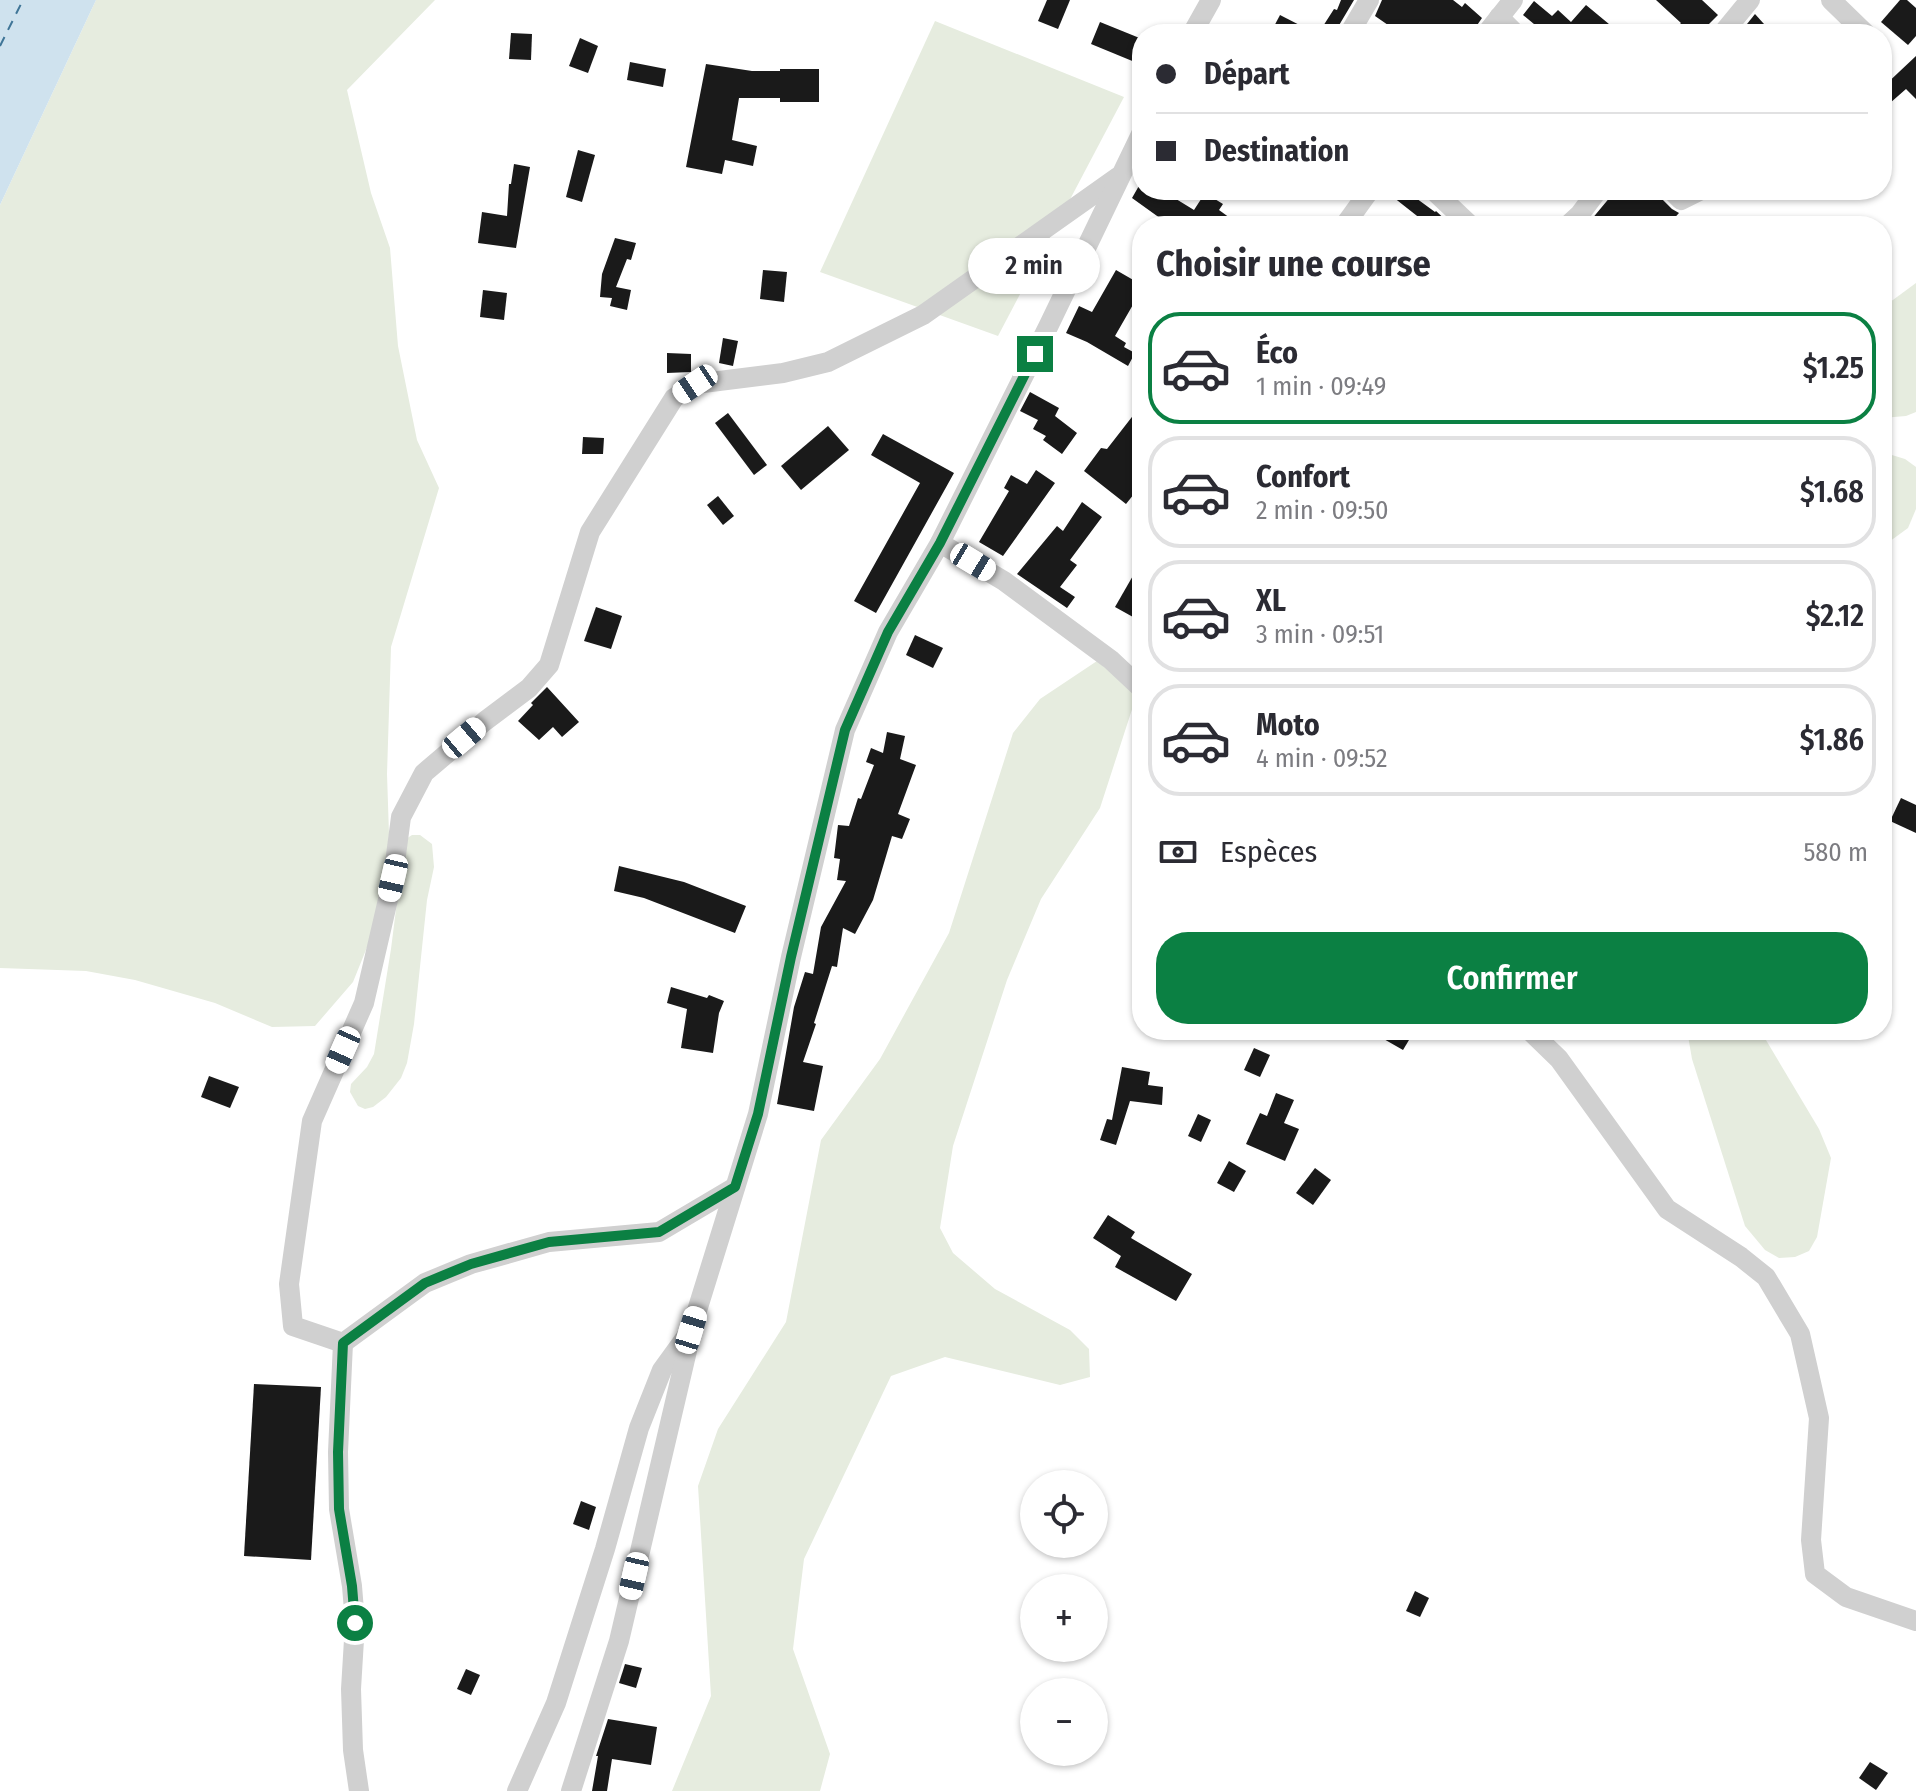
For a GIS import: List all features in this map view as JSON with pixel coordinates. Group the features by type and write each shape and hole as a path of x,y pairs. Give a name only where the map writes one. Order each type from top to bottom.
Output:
{"street":[{"path":"1198,24 1211,0"},
{"path":"1355,24 1369,0"},
{"path":"1494,24 1513,0"},
{"path":"1730,24 1750,0"},
{"path":"1831,0 1856,24"},
{"path":"1499,17 1506,24"},
{"path":"571,1791 619,1641 691,1330 758,1114 791,957 845,730 888,632 940,543 1132,152"},
{"path":"343,1343 293,1326 289,1284 312,1121 364,1003 393,878 401,817 424,773 529,688 549,665 590,532 663,413 674,398 695,384 783,373 828,362 923,315 1121,175"},
{"path":"1444,200 1460,216"},
{"path":"1578,216 1590,200"},
{"path":"940,543 1004,581 1111,660 1132,680"},
{"path":"1539,1040 1559,1059 1667,1209 1766,1277 1800,1334 1819,1418 1811,1540 1815,1574 1846,1597 1916,1621"},
{"path":"343,1343 425,1283 459,1268 549,1242 659,1232 735,1187"},
{"path":"517,1791 556,1703 605,1549 639,1428 662,1370 691,1330"},
{"path":"343,1343 339,1509 355,1623 351,1689 353,1750 359,1791"}],"shaded area":[{"path":"96,0 435,0 347,90 371,193 390,248 398,346 417,440 439,488 391,647 387,774 389,834 385,894 353,982 315,1026 272,1027 215,1003 135,980 86,971 0,968 0,205"},
{"path":"935,21 1124,97 998,336 820,272"},
{"path":"1916,283 1916,412 1892,417 1892,301"},
{"path":"1892,455 1916,467 1916,509 1908,528 1892,540"},
{"path":"1097,661 1132,690 1132,709 1100,808 1041,899 1007,980 953,1146 940,1228 953,1253 995,1289 1070,1330 1089,1349 1090,1377 1060,1385 945,1357 891,1376 804,1559 793,1649 830,1754 820,1791 672,1791 711,1696 698,1486 718,1429 786,1322 821,1140 880,1059 949,933 1013,733 1040,699"},
{"path":"420,835 432,844 434,867 427,900 414,1024 401,1078 386,1097 365,1109 358,1106 350,1092 351,1084 374,1054 404,846 406,839"},
{"path":"1689,1040 1766,1040 1819,1129 1831,1158 1817,1237 1809,1251 1795,1257 1779,1258 1765,1250 1745,1226"}],"water":[{"path":"0,0 96,0 0,205"}],"building":[{"path":"1047,0 1070,0 1058,29 1038,21"},
{"path":"1341,0 1354,0 1340,24 1324,24 1334,9 1337,10"},
{"path":"1382,0 1453,0 1462,7 1465,3 1482,18 1478,24 1387,24 1375,16"},
{"path":"1656,0 1702,0 1718,15 1709,24 1681,23"},
{"path":"1900,0 1907,0 1916,8 1916,36 1908,45 1892,31 1892,24 1881,22"},
{"path":"1534,1 1552,16 1558,10 1571,22 1586,5 1609,24 1534,24 1523,15"},
{"path":"1755,14 1764,24 1747,24"},
{"path":"1280,15 1298,24 1275,24"},
{"path":"1100,22 1132,35 1132,61 1091,44"},
{"path":"511,33 532,34 531,60 509,59"},
{"path":"580,38 598,46 588,73 569,66"},
{"path":"1916,56 1916,99 1906,89 1892,101 1892,79"},
{"path":"630,62 666,69 663,87 627,80"},
{"path":"706,64 752,71 819,69 819,102 739,98 732,140 757,146 753,166 725,160 722,174 686,167"},
{"path":"578,150 595,155 582,202 566,197"},
{"path":"514,164 530,167 516,248 478,243 482,212 507,216"},
{"path":"1135,200 1178,200 1194,210 1200,200 1216,200 1223,204 1219,210 1227,216 1157,216"},
{"path":"1397,200 1419,200 1441,216 1417,216"},
{"path":"1608,200 1663,200 1679,213 1676,216 1594,216"},
{"path":"615,238 636,243 631,260 627,259 616,287 631,290 627,310 610,306 612,298 600,297 602,274"},
{"path":"763,270 787,272 784,302 760,299"},
{"path":"1116,270 1132,279 1132,306 1115,336 1132,351 1128,366 1066,333 1079,306 1092,312"},
{"path":"483,290 507,293 504,320 480,317"},
{"path":"723,338 738,341 733,366 719,363"},
{"path":"667,353 691,354 691,372 667,373"},
{"path":"1030,392 1059,408 1055,416 1077,433 1062,454 1043,440 1046,436 1033,429 1038,420 1020,411"},
{"path":"728,413 767,465 754,475 715,423"},
{"path":"1132,417 1132,496 1126,504 1084,471 1101,448 1107,449"},
{"path":"828,426 849,450 801,490 781,466"},
{"path":"883,434 954,473 876,613 854,601 920,483 871,455"},
{"path":"583,437 604,438 603,454 582,454"},
{"path":"1036,470 1055,483 1003,556 979,542 1009,491 1004,488 1011,475 1027,484"},
{"path":"718,496 734,516 723,525 707,505"},
{"path":"1082,502 1102,517 1070,560 1077,565 1060,587 1075,597 1067,608 1017,574 1057,526 1063,531"},
{"path":"1132,577 1132,616 1115,607"},
{"path":"596,607 622,616 611,649 584,641"},
{"path":"915,635 943,648 933,668 906,655"},
{"path":"547,687 579,722 562,737 553,727 539,740 518,721"},
{"path":"887,732 905,736 900,759 916,765 898,814 910,819 902,839 892,836 873,900 855,934 843,928 837,967 832,966 803,1062 823,1066 814,1111 777,1104 794,1007 805,972 813,974 821,927 846,881 837,880 840,859 834,858 838,825 849,826 874,765 866,762 871,748 883,753"},
{"path":"1901,798 1916,805 1916,833 1892,822"},
{"path":"619,866 684,882 746,906 735,933 644,898 614,891"},
{"path":"671,987 724,1001 719,1013 713,1053 681,1048 687,1009 667,1003"},
{"path":"1386,1040 1409,1040 1403,1050"},
{"path":"1254,1048 1270,1055 1260,1077 1244,1070"},
{"path":"1122,1067 1150,1072 1148,1085 1163,1087 1162,1105 1130,1101 1116,1145 1100,1140 1107,1119 1112,1120"},
{"path":"209,1076 239,1087 230,1108 201,1097"},
{"path":"1276,1093 1294,1100 1284,1123 1299,1129 1285,1161 1246,1144 1260,1113 1267,1116"},
{"path":"1198,1114 1211,1120 1201,1142 1188,1136"},
{"path":"1229,1161 1246,1171 1234,1192 1217,1183"},
{"path":"1315,1168 1331,1180 1313,1205 1296,1193"},
{"path":"1108,1215 1135,1232 1131,1238 1192,1274 1176,1301 1115,1267 1121,1256 1093,1238"},
{"path":"254,1384 321,1387 311,1560 244,1556"},
{"path":"581,1501 596,1507 589,1530 573,1524"},
{"path":"1415,1591 1429,1598 1420,1617 1406,1611"},
{"path":"625,1664 642,1668 636,1688 619,1683"},
{"path":"466,1669 480,1675 471,1695 457,1689"},
{"path":"608,1719 657,1727 651,1765 612,1759 607,1791 592,1791 596,1756"},
{"path":"1870,1762 1888,1773 1876,1790 1859,1778"}],"ferry route":[{"path":"0,46 23,0"}],"route":[{"path":"355,1623 339,1509 343,1343 425,1283 471,1264 549,1242 659,1232 735,1187 758,1114 791,957 845,730 888,632 940,543 1035,354"}]}
